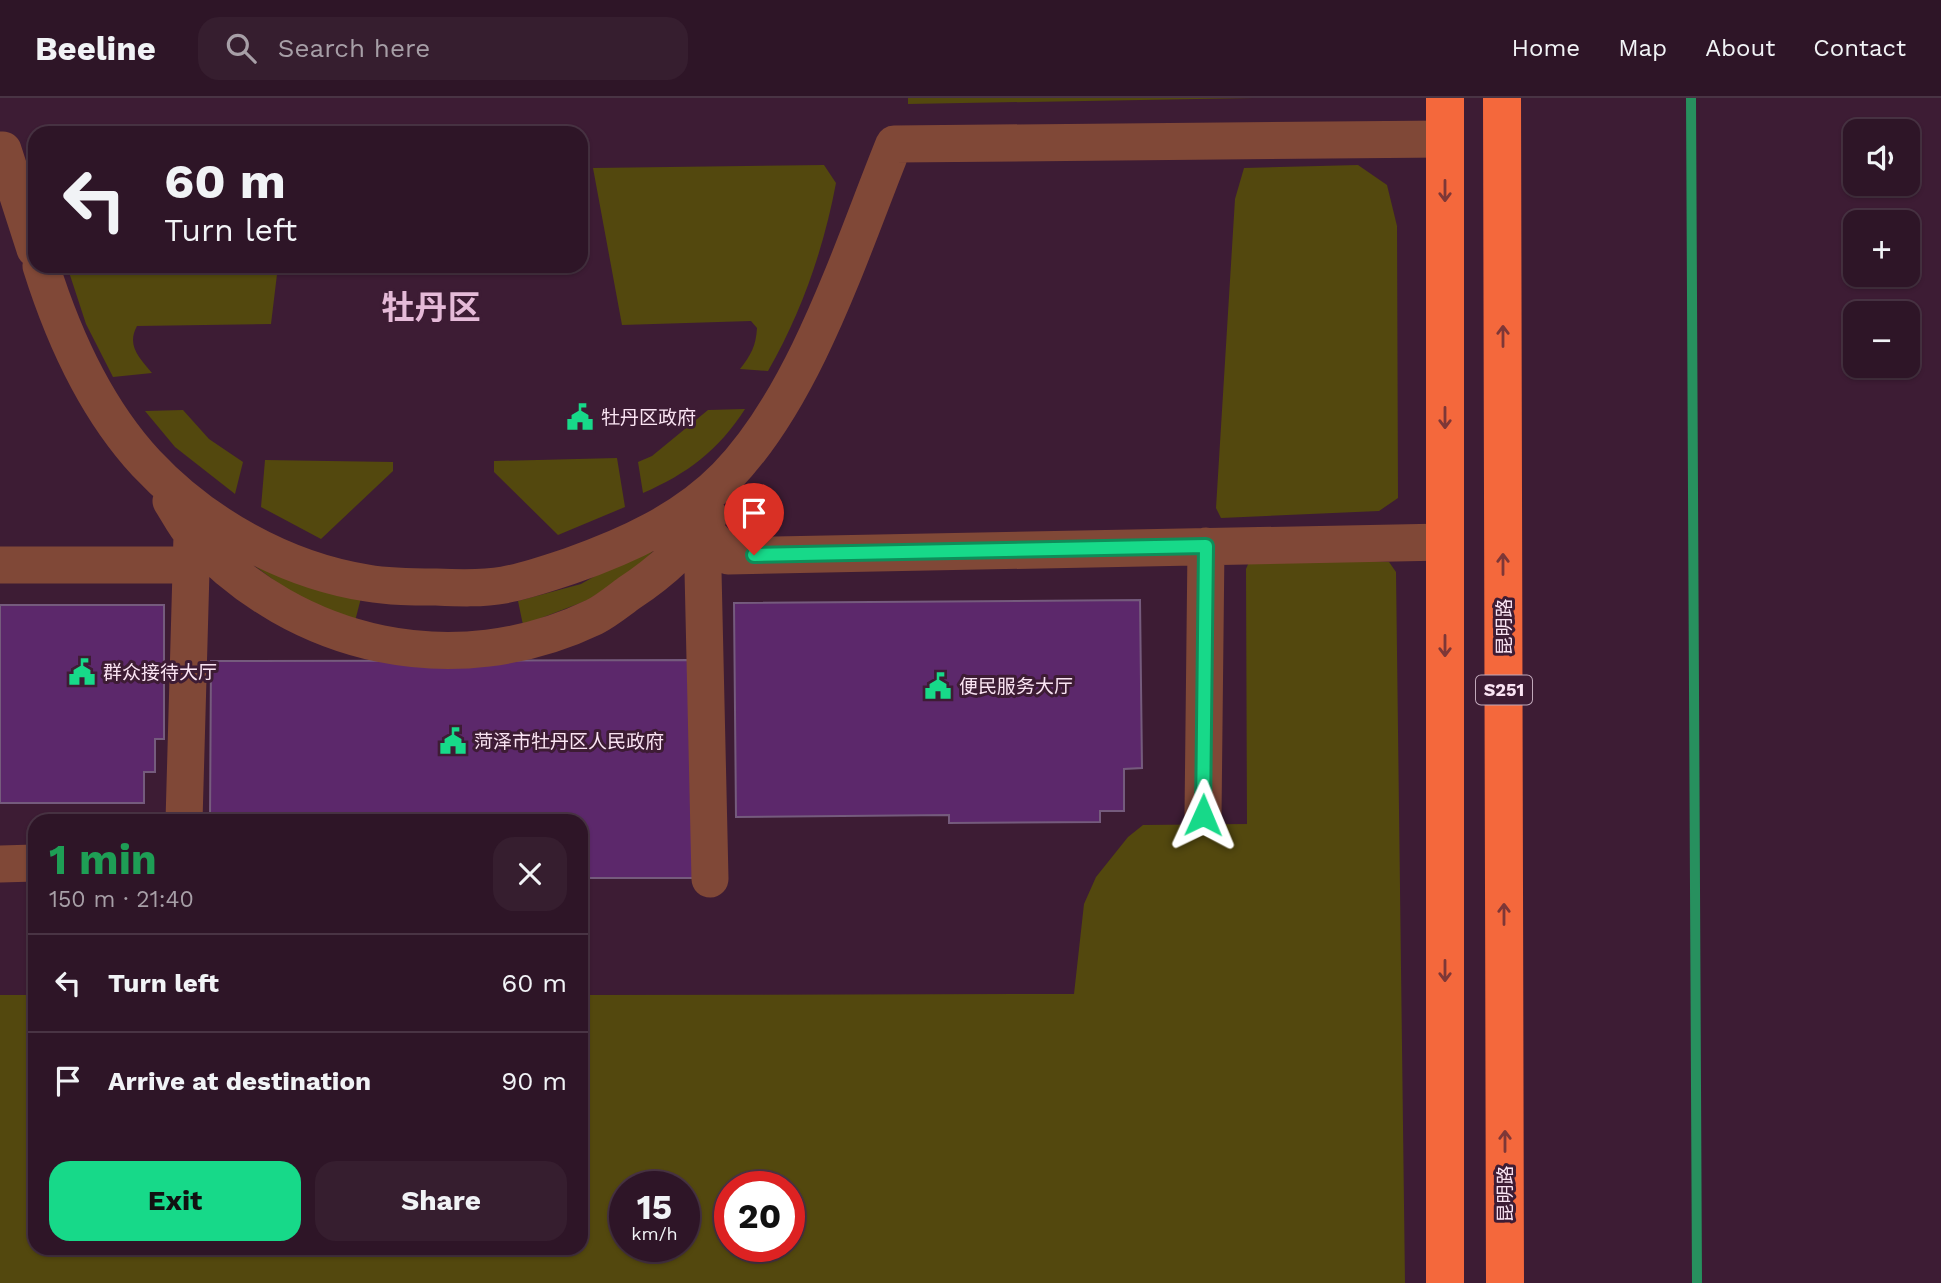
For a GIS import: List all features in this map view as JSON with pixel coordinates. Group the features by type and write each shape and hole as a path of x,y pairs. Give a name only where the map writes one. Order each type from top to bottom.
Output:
{"highway":[{"path":"1445,98 1445,1283"},
{"name":"昆明路","path":"1502,98 1505,1283"}],"lane":[{"path":"145,462 195,508 245,540 310,568 368,583 453,588 503,585 604,554 643,536 683,513 726,477 770,420 812,345 894,144 1445,139"},
{"path":"0,150 3,149 28,227"},
{"path":"44,273 73,354 117,424 145,462 192,550 184,814"},
{"path":"710,879 711,546 714,508 726,477"},
{"path":"0,565 192,550 245,540"},
{"path":"192,550 315,623 376,644 453,651 481,649 538,638 595,616 643,584 677,555 711,546 1206,546 1445,542"},
{"path":"1203,815 1206,546"},
{"path":"0,864 28,863"}],"shaded area":[{"path":"908,98 1254,98 908,104"},
{"path":"824,165 836,183 825,232 801,304 768,371 740,369 754,345 757,328 751,321 622,325 593,168"},
{"path":"1358,165 1387,185 1397,226 1398,498 1379,511 1221,518 1216,508 1235,199 1244,168"},
{"path":"69,273 277,273 271,324 137,326 134,346 152,373 113,377 86,324"},
{"path":"745,409 724,437 701,459 674,478 643,493 638,462 652,456 708,410"},
{"path":"183,410 209,439 243,462 235,494 175,447 145,411"},
{"path":"617,458 625,507 558,535 494,472 494,461"},
{"path":"265,460 393,462 393,471 321,539 261,507"},
{"path":"669,534 639,566 588,600 523,625 518,601 581,584"},
{"path":"234,550 361,598 354,625 308,606"},
{"path":"1324,559 1389,562 1396,572 1405,1283 0,1283 0,995 28,995 28,1255 588,1255 588,995 1074,994 1084,904 1096,877 1128,837 1143,825 1247,824 1246,569 1249,562"}],"building":[{"name":"便民服务大厅","path":"1140,600 1142,768 1124,769 1124,811 1100,811 1100,822 949,823 949,815 736,817 734,603"},
{"name":"群众接待大厅","path":"0,605 164,605 164,739 155,739 155,772 144,772 144,803 0,803"},
{"name":"菏泽市牡丹区人民政府","path":"695,660 696,878 588,878 588,814 210,814 211,661"}],"waterway":[{"path":"1691,98 1697,1283"}],"place":[{"name":"牡丹区政府","path":"580,417"},
{"name":"群众接待大厅","path":"82,672"},
{"name":"便民服务大厅","path":"938,686"},
{"name":"菏泽市牡丹区人民政府","path":"453,741"}],"district":[{"name":"牡丹区","path":"431,307"}],"route":[{"path":"754,555 1206,546 1203,815"}]}
